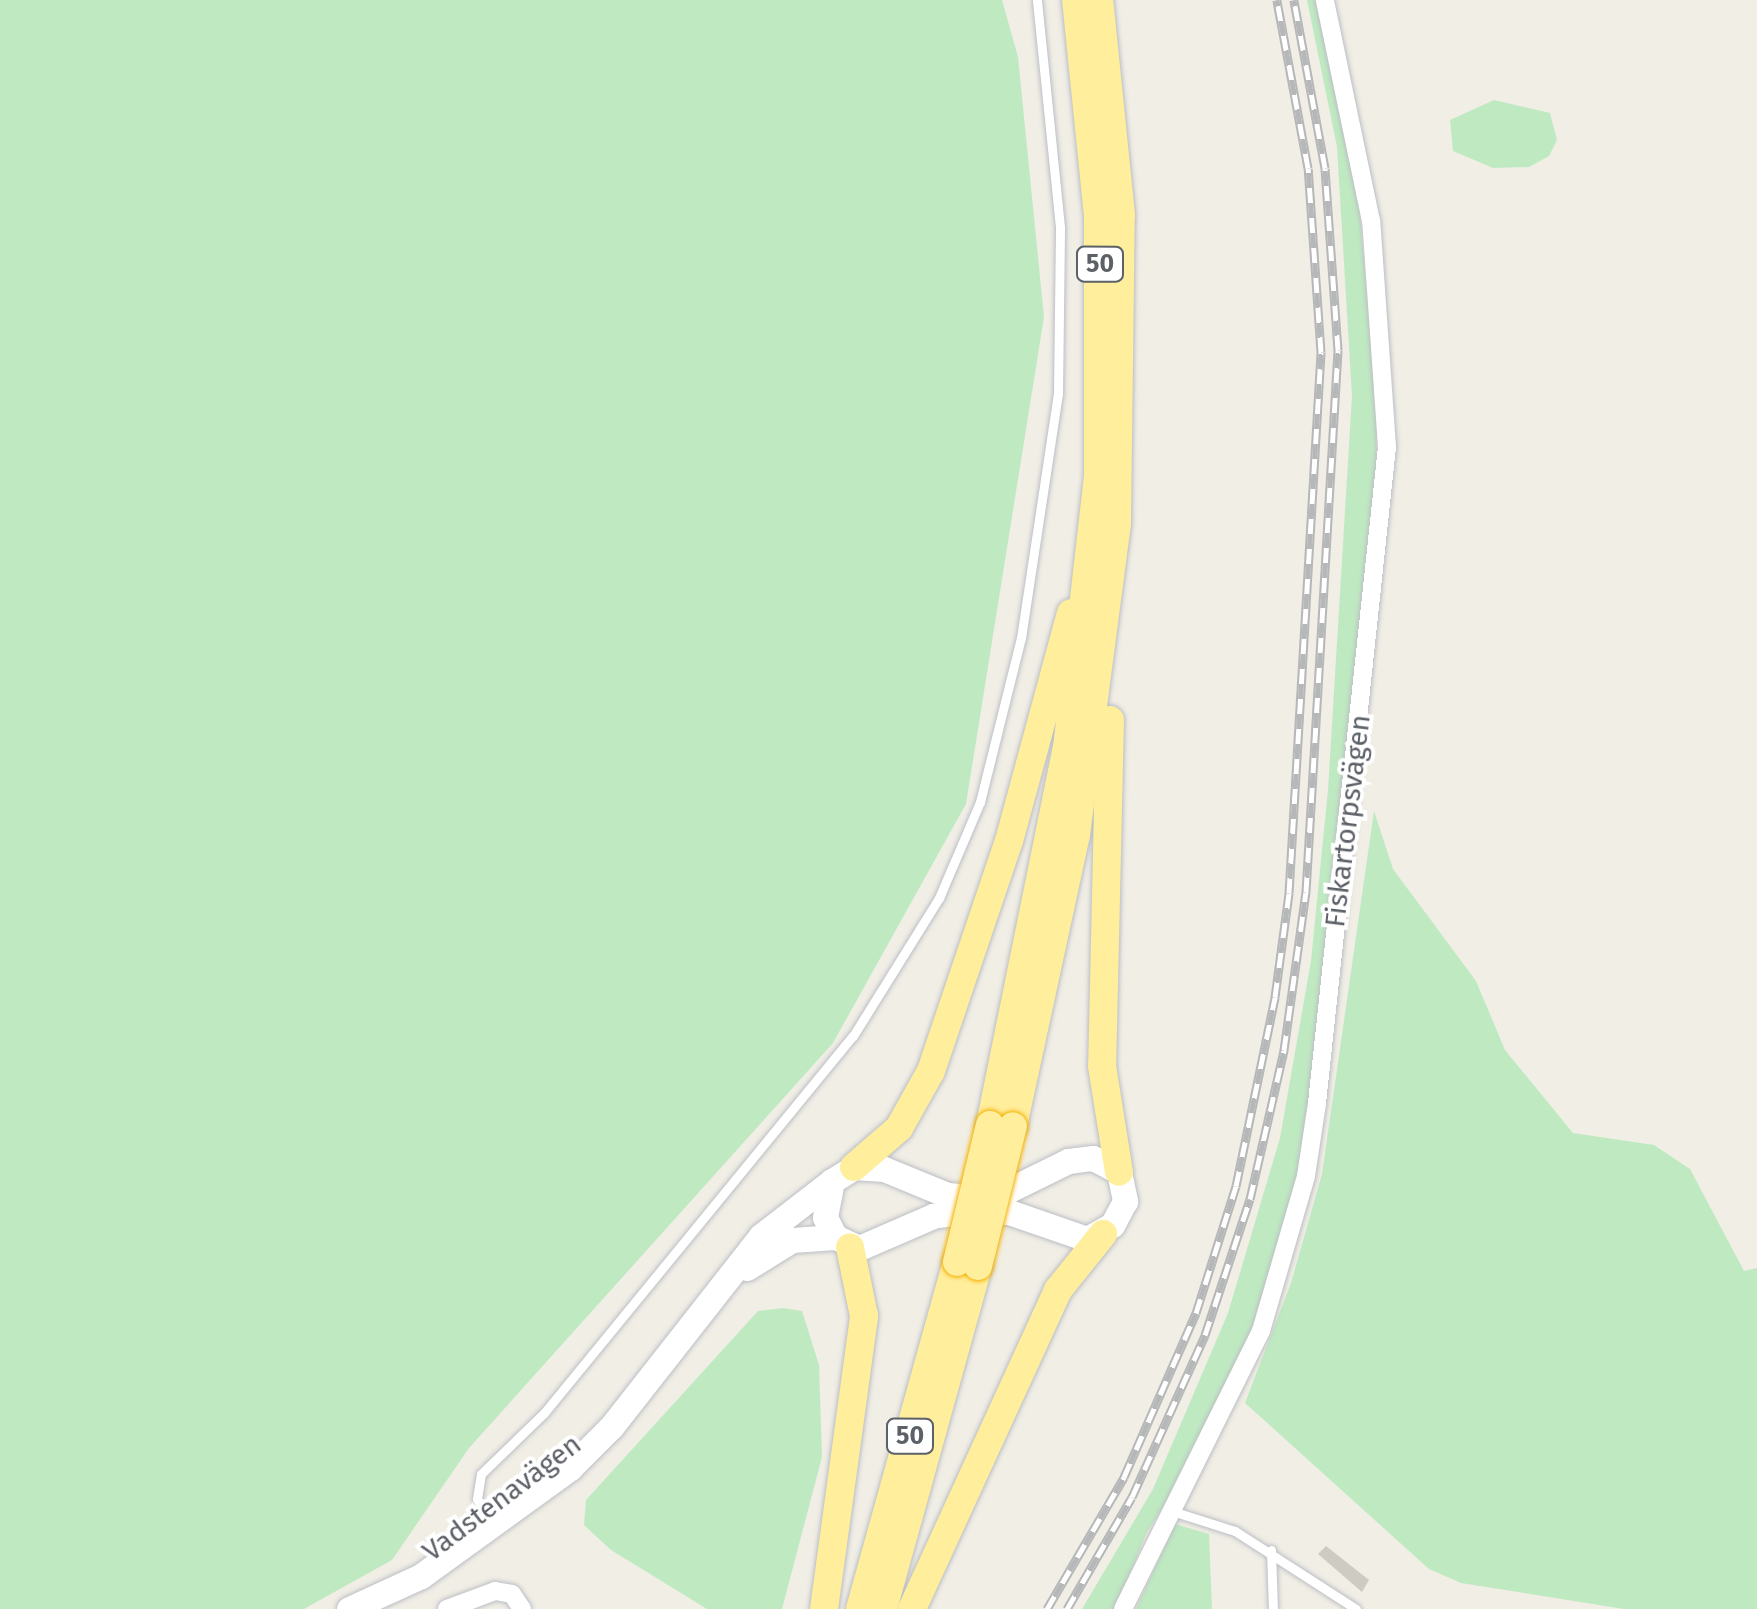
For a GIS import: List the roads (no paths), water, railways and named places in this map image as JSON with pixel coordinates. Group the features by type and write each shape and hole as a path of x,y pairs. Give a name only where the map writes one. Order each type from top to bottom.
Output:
{"highway":[{"name":"50","path":"1002,1125 1056,814 1094,530 1101,307 1092,130 1076,0"},
{"name":"50","path":"882,1609 1076,835 1111,587 1124,326 1115,131 1099,0"},
{"path":"843,1174 898,1128 931,1071 1009,840 1094,530"},
{"path":"1111,587 1102,1066 1119,1172"},
{"path":"912,1609 1058,1290 1103,1234"},
{"name":"50","path":"824,1609 864,1316 842,1242"},
{"name":"50","path":"860,1609 968,1264"}],"main road":[{"path":"842,1242 824,1207 843,1174 884,1169 947,1195 975,1197 1017,1189 1082,1157 1119,1172 1124,1201 1103,1234"},
{"name":"Vadstenavägen","path":"350,1609 421,1576 490,1522 570,1468 786,1212 843,1174"},
{"name":"Vadstenavägen","path":"726,1282 792,1240 872,1247 933,1216 972,1211 1008,1212 1072,1238 1103,1234"}],"street":[{"name":"Fiskartorpsvägen","path":"1123,1609 1260,1331 1306,1176 1379,556 1388,447 1378,283 1362,160 1325,0"},
{"path":"447,1609 495,1591 517,1602"}],"lane":[{"path":"490,1522 476,1488 481,1474 544,1413 854,1036 939,898 980,802 1025,622 1058,394 1060,227 1037,0"},
{"path":"1172,1511 1270,1550 1356,1609"},
{"path":"1270,1550 1273,1609"}],"railway":[{"path":"1047,1609 1124,1477 1196,1313 1236,1186 1275,997 1289,893 1321,352 1308,168 1277,0"},
{"path":"1067,1609 1132,1497 1205,1335 1250,1199 1284,1050 1306,892 1338,350 1325,168 1294,0"}]}
